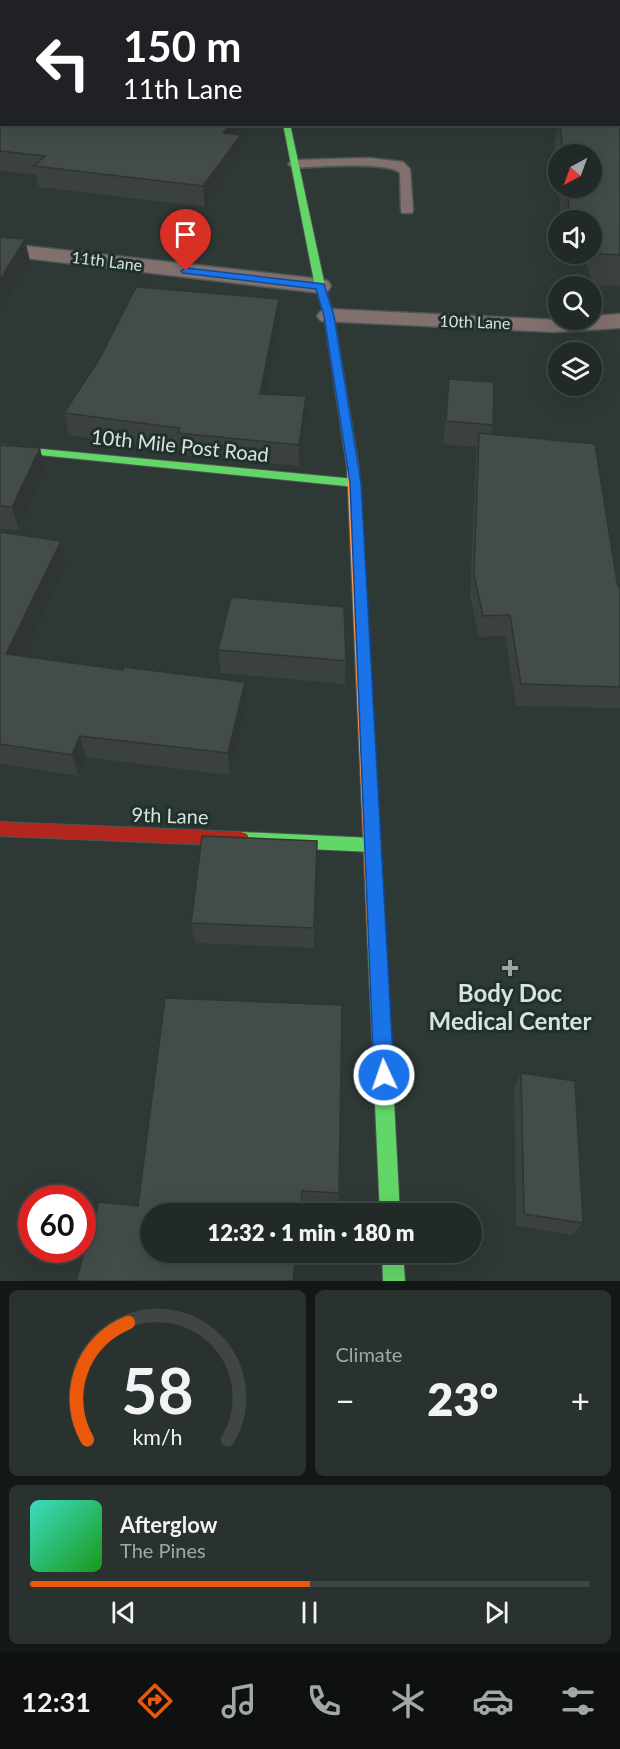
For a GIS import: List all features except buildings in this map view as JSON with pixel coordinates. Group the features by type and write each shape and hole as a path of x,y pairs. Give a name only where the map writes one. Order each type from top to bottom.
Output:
{"main road":[{"path":"286,126 320,286 329,316 355,483 389,1203"},
{"name":"10th Mile Post Road","path":"0,448 355,483"},
{"name":"9th Lane","path":"0,829 373,845"},
{"path":"393,1263 394,1281"}],"street":[{"name":"11th Lane","path":"0,249 320,286"},
{"name":"10th Lane","path":"329,316 554,326 620,321"}],"lane":[{"path":"294,164 369,162 399,165 405,172 407,210"}],"traffic: fast":[{"path":"286,126 320,286 329,316 353,468"},
{"path":"0,448 355,483"},
{"path":"241,839 373,845"},
{"path":"377,951 389,1203"},
{"path":"393,1263 394,1281"}],"traffic: slow":[{"path":"353,468 377,951"}],"traffic: jam":[{"path":"0,829 241,839"}],"place":[{"name":"Body Doc Medical Center","path":"510,968"}],"route":[{"path":"186,271 320,286 329,316 355,483 384,1075"}]}
